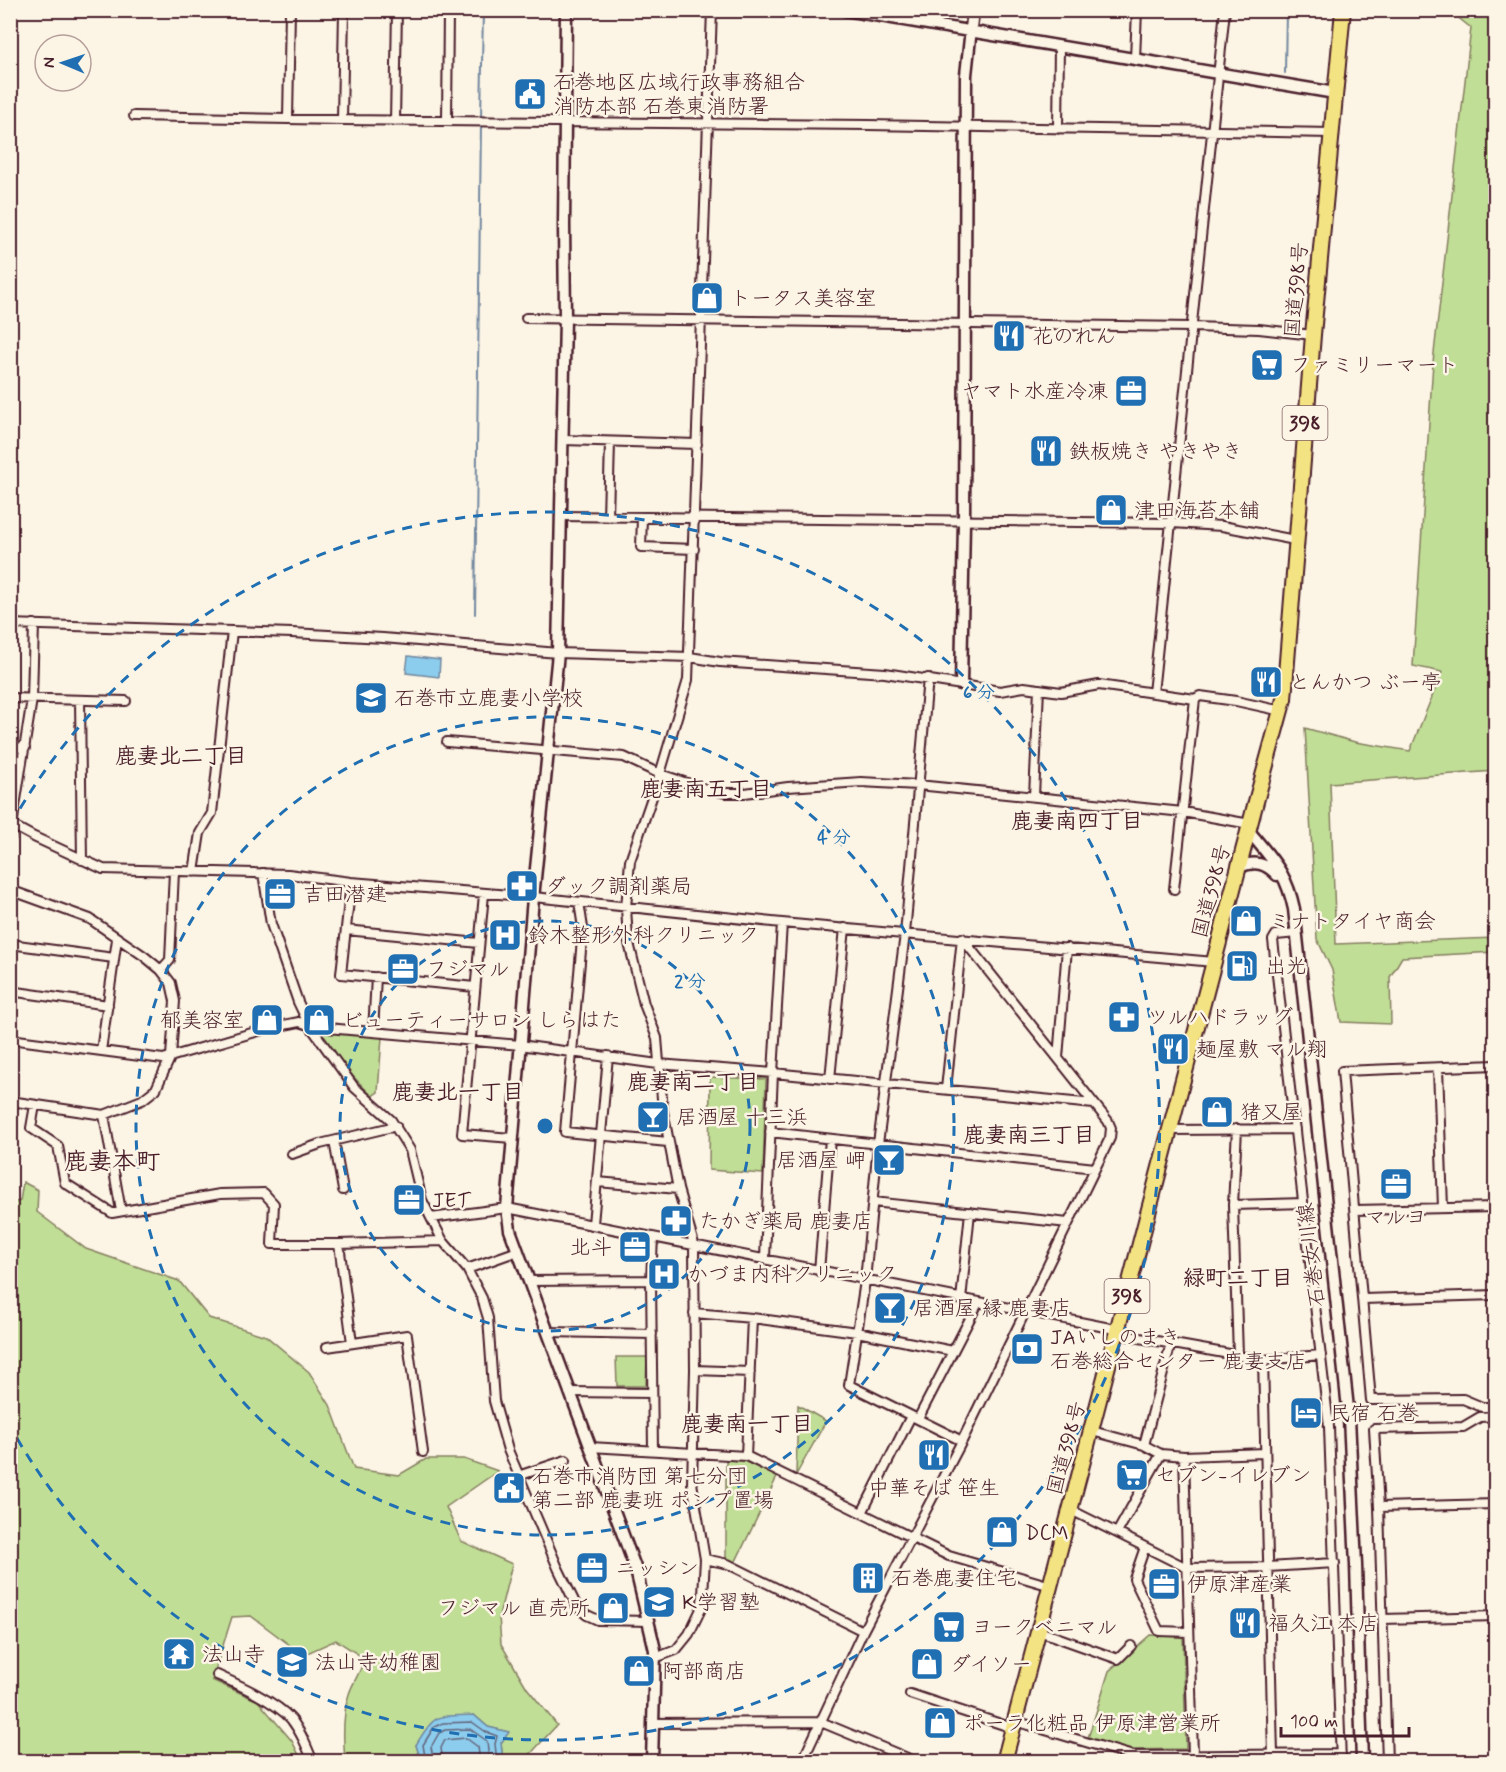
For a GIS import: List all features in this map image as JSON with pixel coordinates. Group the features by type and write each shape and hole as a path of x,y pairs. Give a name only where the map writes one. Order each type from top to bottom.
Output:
{"highway":[{"name":"国道398号","path":"1004,1761 1282,711 1295,540 1343,10"}],"street":[{"path":"288,119 290,10"},
{"path":"342,120 344,10"},
{"path":"395,121 397,10"},
{"path":"447,121 448,10"},
{"path":"566,10 565,318 558,654 533,898 507,1208 510,1230 636,1570 654,1640 652,1761"},
{"path":"655,1658 676,1650 689,1634 698,1618 703,1595 705,1559 692,1483 695,1370 694,1244 678,1189 668,1142 657,1038 644,1004 628,939 626,908 630,861 687,687 690,657 712,10"},
{"path":"845,10 1335,93"},
{"path":"961,684 966,75 973,10"},
{"path":"1135,59 1137,10"},
{"path":"1153,693 1226,10"},
{"path":"1058,129 1059,46"},
{"path":"134,116 1332,134"},
{"path":"526,318 1192,327 1259,329 1313,335"},
{"path":"562,440 697,444"},
{"path":"608,517 610,442"},
{"path":"561,516 1172,523 1221,526 1295,540"},
{"path":"642,518 641,546 694,549"},
{"path":"10,624 383,638 558,654 690,657 720,662 885,673 1000,691 1024,687 1061,692 1099,685 1195,699 1200,696 1282,711"},
{"path":"10,838 32,699 34,624"},
{"path":"194,872 200,833 212,813 232,631"},
{"path":"928,678 904,934 878,1144 865,1281 849,1385 962,1441"},
{"path":"1034,796 1038,689"},
{"path":"10,698 126,701"},
{"path":"1174,889 1195,699"},
{"path":"80,700 82,860"},
{"path":"447,742 624,757 660,774 702,788 725,792 745,793 788,787 861,782 918,785 1183,812 1250,828"},
{"path":"10,747 25,748"},
{"path":"11,824 103,869 288,874 782,923 1214,962"},
{"name":"石巻女川線","path":"1250,828 1282,872 1291,895 1296,933 1349,1418 1362,1761"},
{"path":"1240,867 1251,863 1268,866 1279,876 1291,895"},
{"path":"161,970 170,960 174,871"},
{"path":"263,873 271,924 298,1002 308,1023 354,1087 396,1126 410,1150 422,1200 443,1241 467,1269 482,1298 488,1318 494,1401 508,1450 577,1607 598,1620 649,1621"},
{"path":"351,882 341,974 475,987"},
{"path":"10,890 90,918 161,970 171,983 175,1001 171,1056 156,1089 142,1100 104,1116 10,1101"},
{"path":"484,894 462,1134 512,1138"},
{"path":"579,902 583,928 565,1132 668,1142"},
{"path":"765,1258 782,923"},
{"path":"830,1079 844,928"},
{"path":"346,930 480,943"},
{"path":"910,1694 1138,1759 1193,1755 1228,1758 1273,1755 1341,1758 1329,1427 1273,940 1276,935 1296,933"},
{"path":"801,1761 862,1631 913,1538 962,1441 1110,1138 1111,1128 1108,1121 962,938"},
{"path":"946,1089 962,938"},
{"path":"101,1051 117,939"},
{"path":"10,944 114,958"},
{"path":"1058,1058 1067,948"},
{"path":"373,1032 376,977"},
{"path":"10,991 108,1005"},
{"path":"10,1039 163,1059 269,1028 299,1022 316,1027 520,1045 658,1064 1094,1104"},
{"path":"592,1224 608,1056"},
{"path":"1496,1065 1342,1071 1371,1400 1463,1399 1482,1407 1496,1407"},
{"path":"1438,1068 1443,1208"},
{"path":"35,1105 31,1128 58,1146 65,1183 112,1212 212,1195 264,1193 274,1204 272,1244 443,1241"},
{"path":"104,1116 121,1211"},
{"path":"292,1154 334,1140 396,1126"},
{"path":"1237,1129 1233,1205 1238,1355"},
{"path":"1170,1130 1295,1129"},
{"path":"770,1132 1095,1168"},
{"path":"819,1270 830,1139"},
{"path":"334,1140 343,1190"},
{"path":"597,1182 678,1189"},
{"path":"873,1202 1068,1223"},
{"path":"1233,1205 1303,1203"},
{"path":"1354,1210 1496,1207"},
{"path":"431,1218 507,1208 1110,1328 1117,1333 1263,1360 1321,1355"},
{"path":"961,1300 970,1212"},
{"path":"653,1237 651,1280 653,1450"},
{"path":"339,1244 352,1343"},
{"path":"467,1269 518,1251"},
{"path":"529,1281 651,1280"},
{"path":"1363,1299 1496,1295"},
{"path":"862,1512 978,1303"},
{"path":"694,1313 857,1332 953,1351"},
{"path":"746,1456 752,1318"},
{"path":"548,1332 652,1334"},
{"path":"327,1347 407,1335 423,1452"},
{"path":"1144,1445 1171,1343"},
{"path":"1263,1360 1273,1755"},
{"path":"695,1370 750,1372"},
{"path":"569,1392 652,1393"},
{"path":"1387,1761 1379,1507 1374,1429 1463,1426 1480,1417 1496,1416"},
{"path":"1092,1431 1144,1445 1161,1454 1184,1456 1265,1453"},
{"path":"590,1447 746,1456 950,1556 1051,1586"},
{"path":"1117,1533 1161,1454"},
{"path":"1184,1456 1193,1755"},
{"path":"518,1476 566,1460"},
{"path":"1379,1507 1496,1504"},
{"path":"1071,1510 1187,1568 1335,1563"},
{"path":"1145,1547 1134,1579 1159,1631 1189,1632"},
{"path":"705,1559 728,1564 862,1631"},
{"path":"1383,1619 1496,1616"},
{"path":"1039,1631 1118,1659 1131,1646"},
{"path":"217,1675 262,1698 290,1718 302,1735 313,1761"},
{"path":"653,1723 821,1722 917,1761"}],"green space":[{"path":"1450,11 1495,11 1495,771 1330,783 1336,944 1495,938 1495,952 1402,957 1390,977 1391,1024 1341,1022 1332,970 1317,939 1305,728 1355,742 1410,751 1442,672 1413,666 1433,362 1471,28"},
{"path":"318,1031 382,1037 378,1092 372,1096 346,1069"},
{"path":"710,1077 766,1079 763,1174 709,1170"},
{"path":"23,1182 38,1190 37,1212 86,1249 179,1281 209,1318 266,1336 309,1372 330,1405 354,1469 399,1475 426,1459 464,1459 498,1471 446,1507 461,1541 512,1564 499,1616 501,1644 527,1688 557,1725 524,1761 503,1761 501,1743 508,1732 488,1727 474,1715 416,1745 421,1761 345,1761 345,1710 364,1658 336,1640 303,1655 251,1616 232,1617 212,1680 258,1701 292,1741 302,1761 11,1761 10,1203 20,1201"},
{"path":"616,1357 647,1357 646,1386 617,1386"},
{"path":"798,1405 826,1421 796,1475"},
{"path":"726,1459 745,1461 777,1477 735,1563 726,1560"},
{"path":"1150,1635 1183,1636 1186,1749 1124,1750 1088,1738 1109,1671"}],"water":[{"path":"408,656 440,660 439,677 406,673"},
{"path":"474,1715 488,1727 509,1732 501,1743 503,1761 421,1761 416,1745 433,1721 445,1716"}],"waterway":[{"path":"481,119 483,10"},
{"path":"1285,73 1286,10"},
{"path":"475,614 481,125"}],"place":[{"name":"石巻地区広域行政事務組合 消防本部 石巻東消防署","path":"530,94"},
{"name":"トータス美容室","path":"707,298"},
{"name":"花のれん","path":"1009,336"},
{"name":"ファミリーマート","path":"1267,365"},
{"name":"ヤマト水産冷凍","path":"1131,391"},
{"name":"鉄板焼き やきやき","path":"1046,451"},
{"name":"津田海苔本舗","path":"1111,510"},
{"name":"とんかつ ぶー亭","path":"1266,682"},
{"name":"石巻市立鹿妻小学校","path":"371,698"},
{"name":"ダック調剤薬局","path":"522,886"},
{"name":"吉田潜建","path":"280,894"},
{"name":"ミナトタイヤ商会","path":"1246,921"},
{"name":"鈴木整形外科クリニック","path":"505,935"},
{"name":"出光","path":"1242,966"},
{"name":"フジマル","path":"403,969"},
{"name":"ツルハドラッグ","path":"1124,1017"},
{"name":"郁美容室","path":"267,1020"},
{"name":"ビューティーサロン しらはた","path":"319,1020"},
{"name":"麺屋敷 マル翔","path":"1173,1049"},
{"name":"猪又屋","path":"1217,1112"},
{"name":"居酒屋 十三浜","path":"653,1117"},
{"name":"居酒屋 岬","path":"889,1160"},
{"name":"マルヨ","path":"1396,1184"},
{"name":"JET","path":"409,1200"},
{"name":"たかぎ薬局 鹿妻店","path":"676,1221"},
{"name":"北斗","path":"635,1247"},
{"name":"かづま内科クリニック","path":"664,1274"},
{"name":"居酒屋 縁 鹿妻店","path":"890,1308"},
{"name":"JAいしのまき 石巻総合センター 鹿妻支店","path":"1027,1349"},
{"name":"民宿 石巻","path":"1306,1413"},
{"name":"中華そば 笹生","path":"934,1455"},
{"name":"セブン-イレブン","path":"1132,1475"},
{"name":"石巻市消防団 第七分団 第二部 鹿妻班 ポンプ置場","path":"509,1488"},
{"name":"DCM","path":"1002,1532"},
{"name":"ニッシン","path":"592,1568"},
{"name":"石巻鹿妻住宅","path":"868,1578"},
{"name":"伊原津産業","path":"1164,1584"},
{"name":"K学習塾","path":"659,1602"},
{"name":"フジマル 直売所","path":"613,1608"},
{"name":"福久江 本店","path":"1245,1623"},
{"name":"ヨークベニマル","path":"949,1627"},
{"name":"法山寺","path":"179,1654"},
{"name":"法山寺幼稚園","path":"292,1662"},
{"name":"ダイソー","path":"927,1664"},
{"name":"阿部商店","path":"639,1671"},
{"name":"ポーラ化粧品 伊原津営業所","path":"940,1723"}],"district":[{"name":"鹿妻北二丁目","path":"181,755"},
{"name":"鹿妻南五丁目","path":"706,788"},
{"name":"鹿妻南四丁目","path":"1077,820"},
{"name":"鹿妻南二丁目","path":"693,1081"},
{"name":"鹿妻北一丁目","path":"458,1091"},
{"name":"鹿妻南三丁目","path":"1029,1134"},
{"name":"鹿妻本町","path":"112,1161"},
{"name":"緑町二丁目","path":"1238,1277"},
{"name":"鹿妻南一丁目","path":"747,1423"}]}
